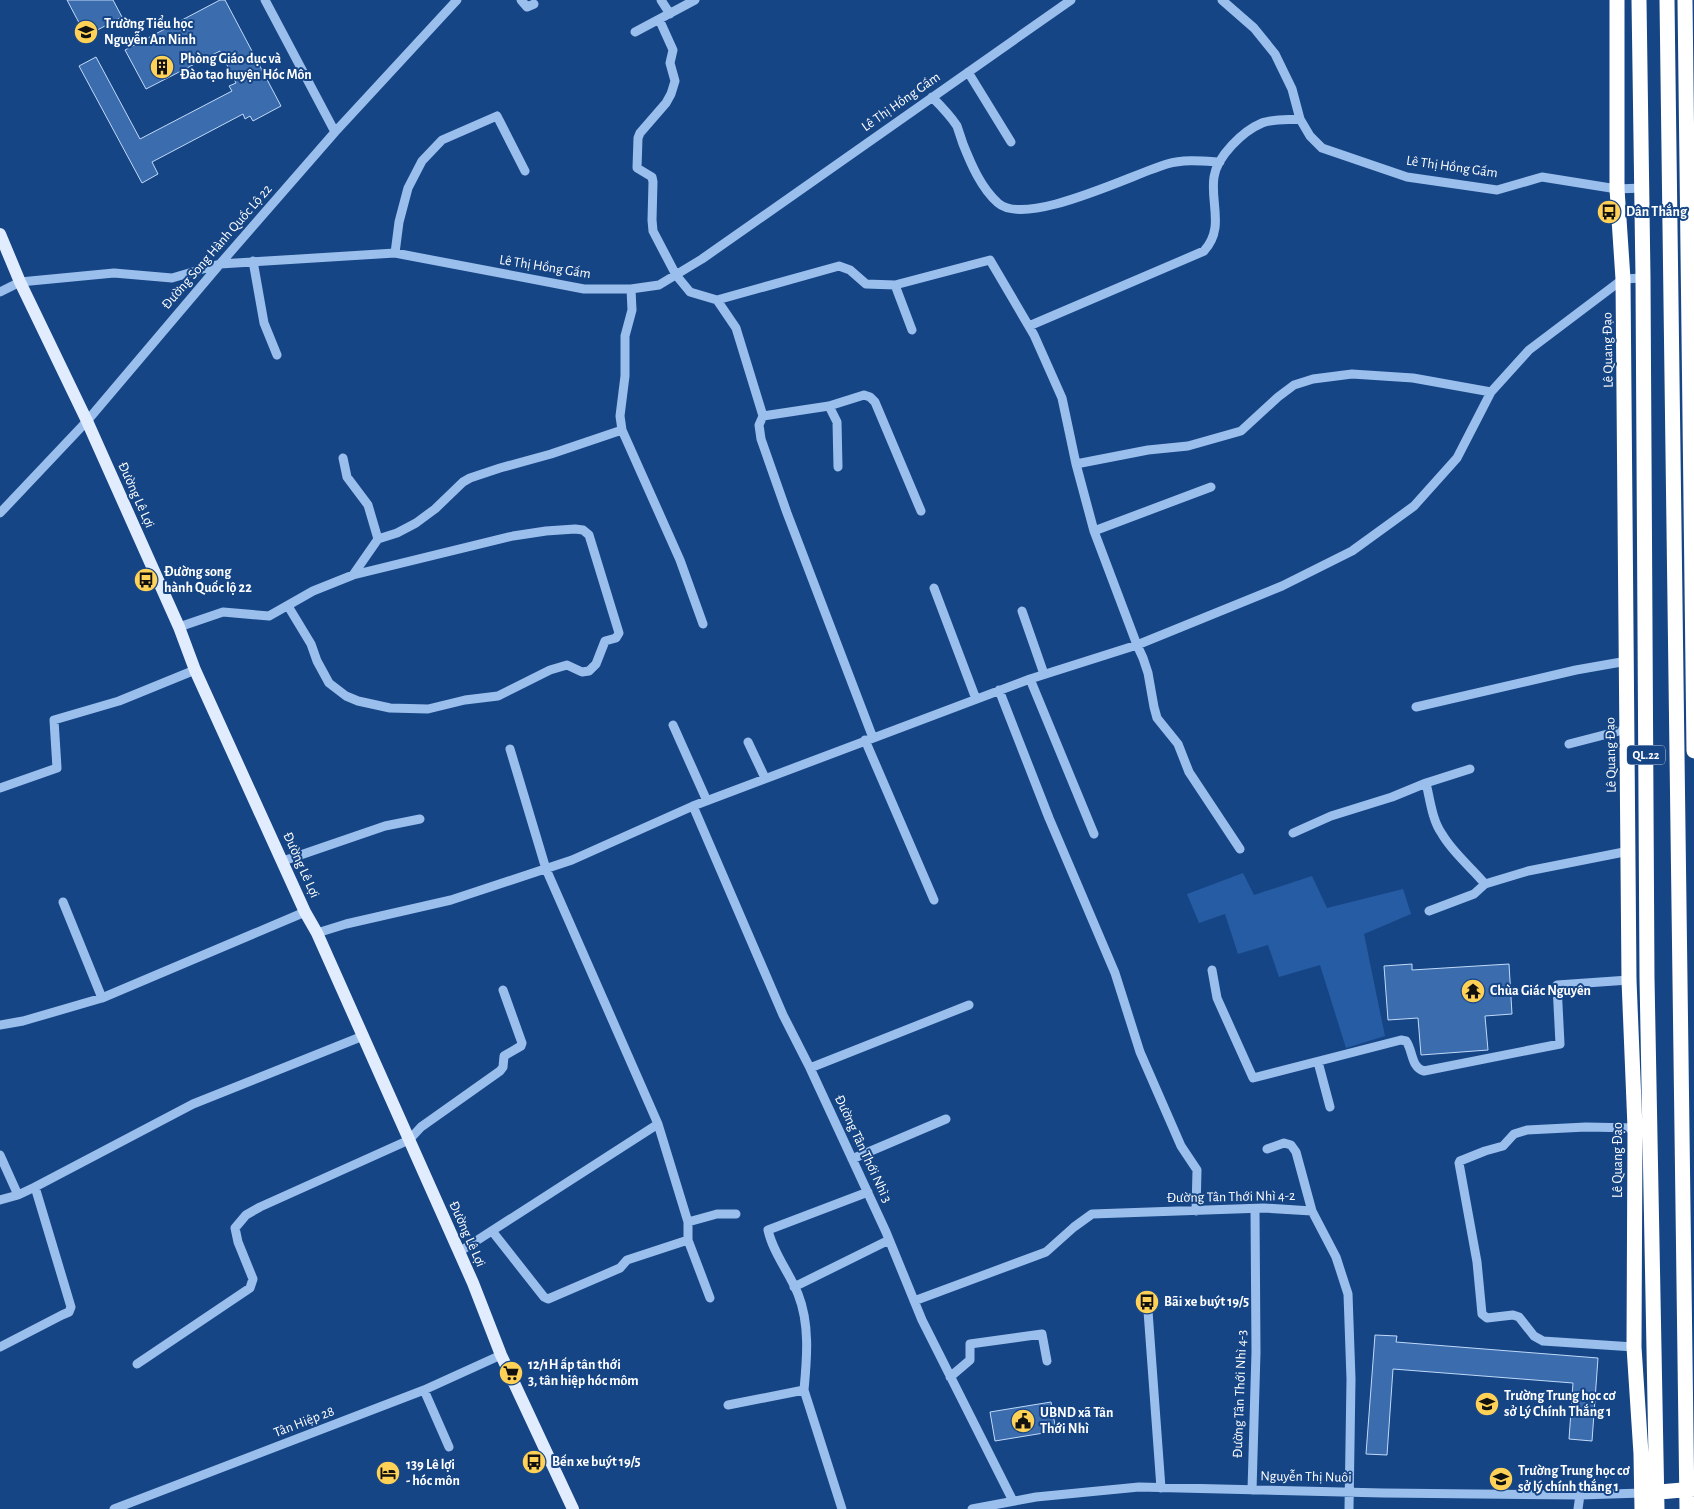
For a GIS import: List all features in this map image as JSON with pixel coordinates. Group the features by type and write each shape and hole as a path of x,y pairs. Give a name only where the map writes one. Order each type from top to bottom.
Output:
{"highway":[{"name":"Lê Quang Đạo","path":"1617,0 1617,189 1623,278 1629,980 1635,1128 1634,1347 1641,1454 1649,1493 1656,1509"},
{"name":"Lê Quang Đạo","path":"1640,0 1649,1493 1642,1509"},
{"name":"QL.22","path":"1667,0 1675,605 1690,1324 1690,1490 1687,1509"},
{"path":"1685,0 1691,220 1694,751"},
{"path":"1669,219 1691,220"},
{"path":"1649,1493 1690,1490"}],"main road":[{"name":"Đường Lê Lợi","path":"0,234 20,282 87,421 179,627 195,670 305,912 317,933 459,1252 501,1355 574,1509"}],"street":[{"path":"265,0 336,132"},
{"name":"Đường Song Hành Quốc Lộ 22","path":"0,513 87,421 220,264 336,132 457,0"},
{"path":"521,0 526,7 534,4"},
{"path":"661,0 670,14"},
{"path":"635,32 695,0"},
{"name":"Lê Thị Hồng Gấm","path":"20,282 114,273 172,278 220,264 395,253 584,289 630,289 659,285 702,259 1071,0"},
{"name":"Lê Thị Hồng Gấm","path":"1222,0 1254,28 1275,54 1292,89 1300,119 1310,136 1322,148 1407,177 1497,190 1542,177 1617,189 1642,188"},
{"path":"659,20 673,50 670,63 675,80 666,103 640,133 638,138 637,168 652,177 654,182 653,231 676,275 690,292 717,300 838,266 850,270 866,284 895,285 990,260 1029,326 1062,398 1076,464 1094,531 1143,658 1157,718 1178,744 1189,772 1240,849"},
{"path":"968,72 1012,142"},
{"path":"932,97 948,113 958,128 973,166 984,186 1000,205 1009,209 1024,210 1048,206 1097,191 1168,164 1186,161 1220,162"},
{"path":"395,253 399,222 408,188 422,161 442,140 497,116 525,171"},
{"path":"1029,326 1204,251 1212,242 1215,227 1214,176 1224,154 1241,136 1262,123 1300,119"},
{"path":"253,261 264,323 277,355"},
{"path":"317,933 346,924 451,900 572,860 693,806 765,778 999,690 1137,645 1282,586 1352,551 1414,506 1457,458 1491,392 1529,350 1623,278 1643,278"},
{"path":"0,292 20,282"},
{"path":"895,285 912,330"},
{"path":"630,289 632,310 625,336 625,376 620,416 622,430 680,560 703,624"},
{"path":"717,300 736,328 763,416 759,425 761,439 869,739 934,900"},
{"path":"1076,464 1148,450 1188,446 1241,432 1278,396 1294,385 1313,379 1352,374 1387,376 1413,378 1491,392"},
{"path":"763,416 829,406 864,395 870,397 875,402 921,511"},
{"path":"829,406 837,422 838,467"},
{"path":"353,575 378,539 397,533 416,523 435,509 463,482 480,474 551,454 622,430"},
{"path":"343,458 347,477 368,505 378,539"},
{"path":"1673,468 1692,467"},
{"path":"1094,531 1211,487"},
{"path":"179,627 223,612 269,616 313,591 353,575 513,536 546,531 583,530 590,538 618,632 616,638 605,641 596,664 589,671 582,672 567,665 550,670 498,696 465,700 428,709 390,708 358,701 346,696 328,682 317,661 312,644 288,606"},
{"path":"934,588 976,699"},
{"path":"1675,605 1693,604"},
{"path":"1022,612 1044,674"},
{"path":"1416,706 1576,670 1627,661"},
{"path":"0,788 58,768 54,720 119,701 195,670"},
{"path":"1030,679 1094,834"},
{"path":"999,690 1049,818 1115,973 1140,1052 1181,1146 1197,1170 1196,1211"},
{"path":"674,725 707,801"},
{"path":"1569,744 1627,729"},
{"path":"748,742 765,778"},
{"path":"510,749 546,869 658,1124 688,1222 688,1240 710,1298"},
{"path":"1293,833 1331,816 1392,797 1426,783 1470,769"},
{"path":"1426,783 1432,810 1441,833 1457,854 1485,884"},
{"name":"Đường Tân Thới Nhì 3","path":"693,806 783,1015 868,1192 914,1301 1013,1501"},
{"path":"283,861 385,826 420,818"},
{"path":"1428,911 1474,894 1485,884 1528,871 1628,850"},
{"path":"63,902 102,998"},
{"path":"0,1025 23,1021 102,998 305,912"},
{"path":"1212,970 1217,998 1253,1078 1401,1040 1406,1041 1415,1066 1419,1070 1424,1071 1560,1044 1557,985 1629,980"},
{"path":"137,1364 250,1288 252,1279 238,1242 235,1228 246,1216 260,1207 409,1140 422,1127 503,1067 504,1056 522,1044 503,990"},
{"path":"810,1068 969,1005"},
{"path":"0,1200 18,1195 35,1187 193,1104 363,1036"},
{"path":"1318,1062 1330,1107"},
{"path":"852,1159 946,1119"},
{"path":"459,1252 658,1124"},
{"path":"1634,1347 1543,1341 1534,1336 1519,1317 1512,1314 1487,1318 1482,1314 1477,1262 1459,1163 1485,1151 1503,1146 1514,1134 1527,1130 1586,1127 1635,1128"},
{"path":"1267,1149 1284,1143 1291,1145 1296,1152 1312,1211"},
{"path":"0,1155 18,1195"},
{"path":"0,1347 62,1316 69,1312 71,1307 35,1187"},
{"path":"842,1509 804,1390 807,1342 804,1314 768,1230 868,1192"},
{"name":"Đường Tân Thới Nhì 4-2","path":"914,1301 1046,1252 1092,1214 1255,1208 1312,1211 1336,1257 1348,1294 1351,1379 1349,1509"},
{"name":"Đường Tân Thới Nhì 4-3","path":"1252,1490 1256,1352 1255,1208"},
{"path":"688,1222 717,1214 736,1214"},
{"path":"492,1231 544,1297 548,1299 620,1268 627,1260 688,1240"},
{"path":"794,1287 889,1240"},
{"path":"1148,1312 1161,1488"},
{"path":"950,1377 970,1360 970,1344 1042,1334 1047,1361"},
{"name":"Tân Hiệp 28","path":"117,1508 424,1390 501,1355"},
{"path":"424,1390 448,1447"},
{"path":"728,1405 804,1390"},
{"name":"Nguyễn Thị Nuôi","path":"972,1509 1036,1496 1139,1488 1580,1495 1649,1493"},
{"path":"1578,1509 1580,1495"}],"shaded area":[{"path":"1243,873 1254,895 1312,876 1327,908 1403,889 1411,914 1364,934 1385,1036 1346,1048 1320,965 1279,977 1268,945 1238,954 1225,914 1199,923 1187,894"}],"building":[{"path":"67,0 113,0 122,17 86,36"},
{"name":"Phòng Giáo dục và Đào tạo huyện Hóc Môn","path":"220,0 225,0 281,106 253,121 250,116 245,119 243,114 152,162 158,174 142,183 79,66 96,57 140,139 232,91 229,86 236,83 220,51 146,89 125,50"},
{"path":"1412,964 1412,970 1509,964 1512,1014 1485,1016 1488,1050 1421,1055 1418,1018 1388,1020 1384,966"},
{"path":"1375,1335 1397,1336 1396,1342 1598,1358 1592,1441 1569,1439 1573,1383 1393,1369 1387,1455 1366,1454"},
{"name":"UBND xã Tân Thới Nhì","path":"1051,1402 1056,1431 995,1441 990,1412"}],"place":[{"name":"Trường Tiểu học Nguyễn An Ninh","path":"86,32"},
{"name":"Phòng Giáo dục và Đào tạo huyện Hóc Môn","path":"162,67"},
{"name":"Dân Thắng","path":"1609,212"},
{"name":"Đường song hành Quốc lộ 22","path":"146,580"},
{"name":"Chùa Giác Nguyên","path":"1473,991"},
{"name":"Bãi xe buýt 19/5","path":"1147,1302"},
{"name":"12/1H ấp tân thới 3, tân hiệp hóc môm","path":"511,1373"},
{"name":"Trường Trung học cơ sở Lý Chính Thắng 1","path":"1487,1404"},
{"name":"UBND xã Tân Thới Nhì","path":"1023,1421"},
{"name":"Bến xe buýt 19/5","path":"534,1462"},
{"name":"139 Lê lợi - hóc môn","path":"388,1473"},
{"name":"Trường Trung học cơ sở lý chính thắng 1","path":"1501,1479"}]}
